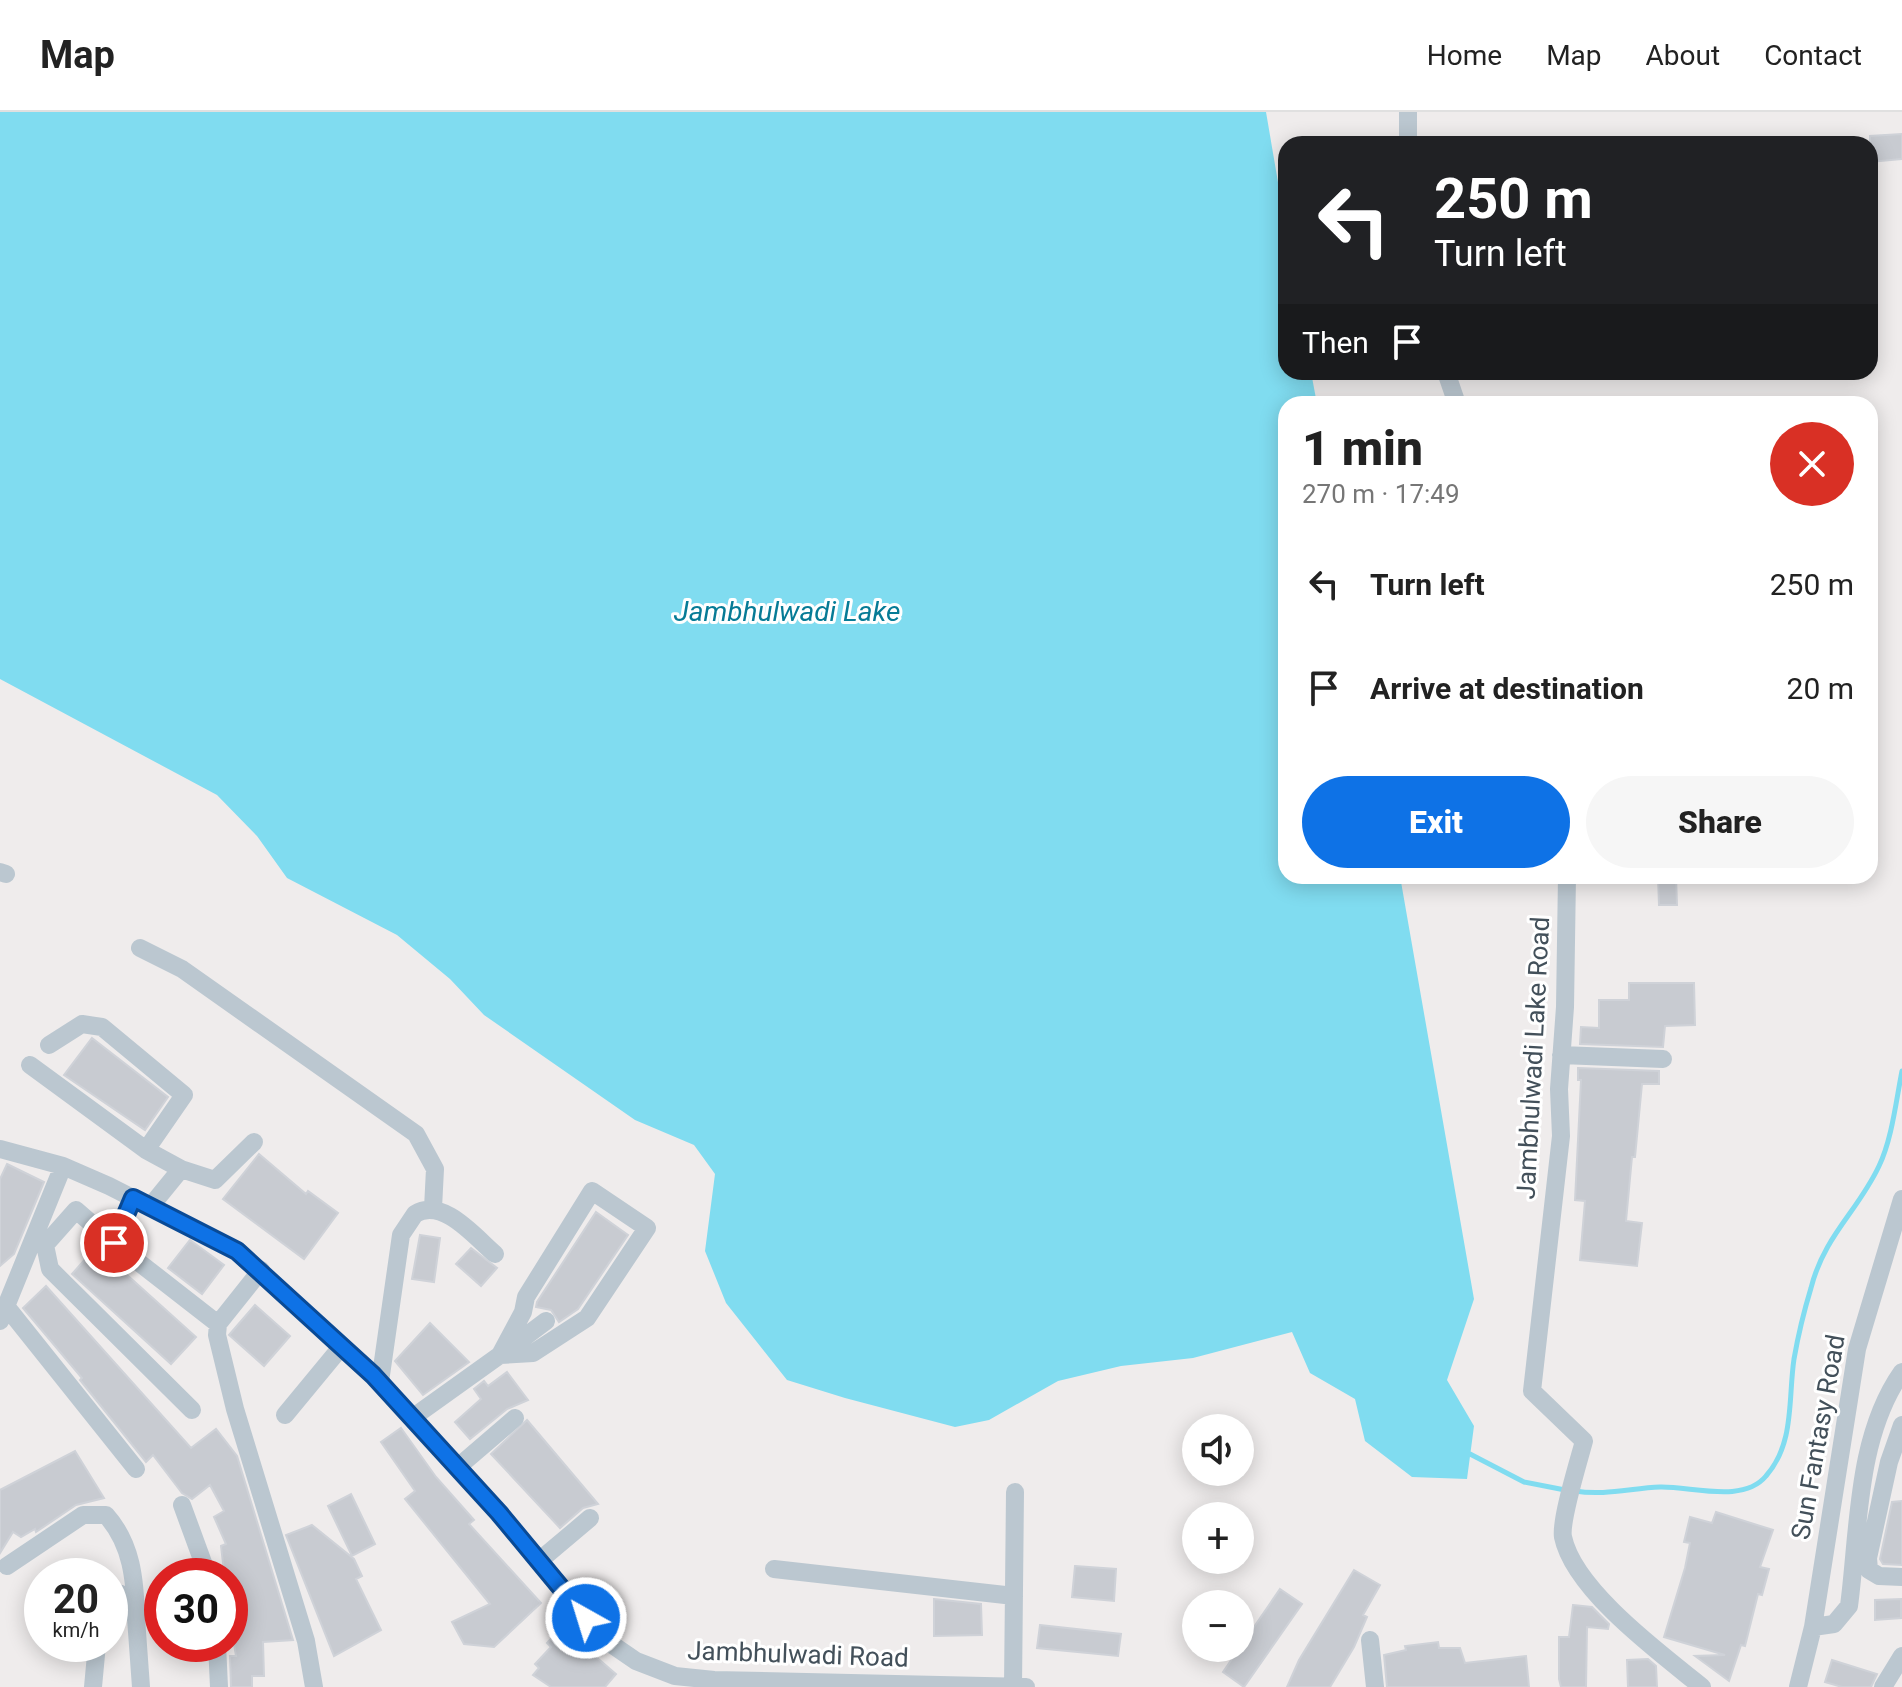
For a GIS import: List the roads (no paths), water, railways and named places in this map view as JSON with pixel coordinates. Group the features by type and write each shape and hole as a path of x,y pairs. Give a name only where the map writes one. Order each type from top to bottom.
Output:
{"street":[{"path":"1408,112 1408,136"},
{"name":"Jambhulwadi Lake Road","path":"1567,884 1561,1136 1532,1391 1584,1441 1562,1534 1575,1570 1637,1633 1702,1687"},
{"path":"140,948 182,969 416,1134 435,1169 433,1208"},
{"path":"49,1045 82,1024 102,1027 184,1095 146,1150"},
{"path":"1561,1055 1663,1059"},
{"path":"30,1065 146,1150 181,1169 215,1180 254,1142"},
{"name":"Jambhulwadi Road","path":"0,1149 63,1166 141,1202 237,1251 261,1270 380,1382 458,1467 601,1637 636,1661 675,1676 771,1684 1019,1686"},
{"path":"63,1166 3,1314 136,1469"},
{"path":"114,1243 141,1202 181,1169"},
{"path":"592,1191 647,1228 587,1318 533,1353 500,1355 523,1312 526,1297 592,1191"},
{"name":"Sun Fantasy Road","path":"1798,1687 1813,1627 1857,1349 1902,1199"},
{"path":"380,1382 401,1235 415,1214 433,1208 450,1216 495,1254"},
{"path":"192,1410 50,1269 45,1245 76,1210 218,1324"},
{"path":"261,1270 218,1324 217,1335 235,1409 306,1641 314,1687"},
{"path":"412,1418 546,1321"},
{"path":"285,1415 342,1346"},
{"path":"1813,1627 1834,1624 1849,1606 1870,1454 1880,1416 1902,1372"},
{"path":"458,1467 515,1418"},
{"path":"1902,1425 1889,1462 1868,1558 1869,1570 1879,1576 1902,1577"},
{"path":"1015,1492 1014,1596 1019,1686"},
{"path":"182,1505 201,1558"},
{"path":"7,1566 83,1515 106,1515 116,1526 135,1573 141,1687"},
{"path":"539,1561 590,1518"},
{"path":"774,1569 1014,1596"},
{"path":"128,1605 136,1618"},
{"path":"1370,1640 1375,1687"},
{"path":"1883,1687 1902,1656"},
{"path":"93,1687 95,1662"},
{"path":"218,1662 219,1687"}],"water":[{"name":"Jambhulwadi Lake","path":"0,112 1266,112 1278,182 1278,380 1312,380 1316,396 1278,396 1278,884 1401,884 1474,1299 1447,1380 1474,1426 1467,1479 1412,1477 1365,1441 1355,1399 1310,1373 1292,1332 1193,1358 1121,1366 1058,1381 989,1420 955,1427 787,1380 726,1303 705,1251 715,1174 694,1145 635,1120 484,1015 450,979 397,935 287,878 257,836 217,795 0,679"}],"waterway":[{"path":"1575,1491 1673,1487 1731,1492 1756,1484 1766,1476 1782,1449 1786,1435 1796,1350 1817,1270 1824,1253 1879,1166 1890,1132 1902,1071"},
{"path":"1470,1454 1524,1482 1565,1490"}]}
